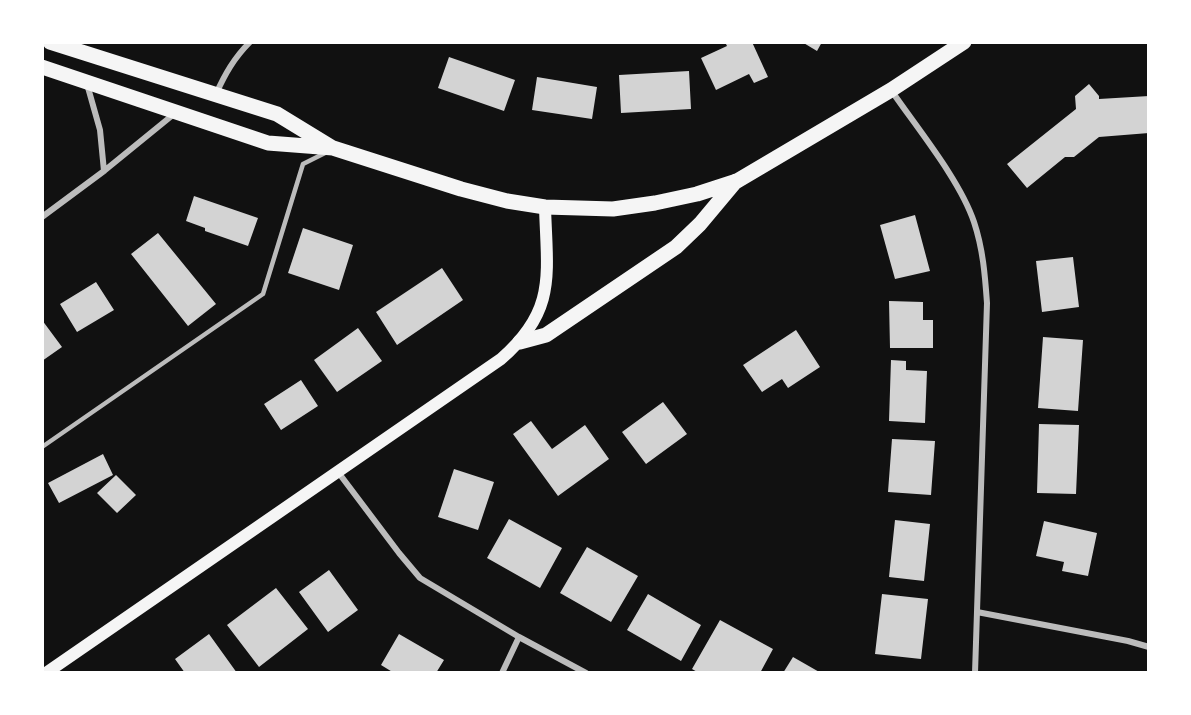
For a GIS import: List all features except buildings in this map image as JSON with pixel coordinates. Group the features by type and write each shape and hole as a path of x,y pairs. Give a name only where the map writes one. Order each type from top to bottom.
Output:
{"main road":[{"path":"50,42 278,114 333,148"},
{"path":"42,67 268,143 333,148 460,189 507,201 545,207 613,209 697,194 737,181 891,90 964,42"},
{"path":"520,342 546,335 676,247 700,224 737,181"},
{"path":"46,673 338,472 501,358 520,342 535,321 544,299 547,277 545,207"}],"street":[{"path":"216,95 237,55 250,42"},
{"path":"86,81 100,130 104,171"},
{"path":"891,90 957,186 974,221 984,261 987,303 975,673"},
{"path":"42,217 104,171 176,112"},
{"path":"338,472 420,578 519,637 586,673"},
{"path":"977,612 1149,647"},
{"path":"502,673 519,637"}],"lane":[{"path":"42,447 263,294 303,164 333,148"}]}
